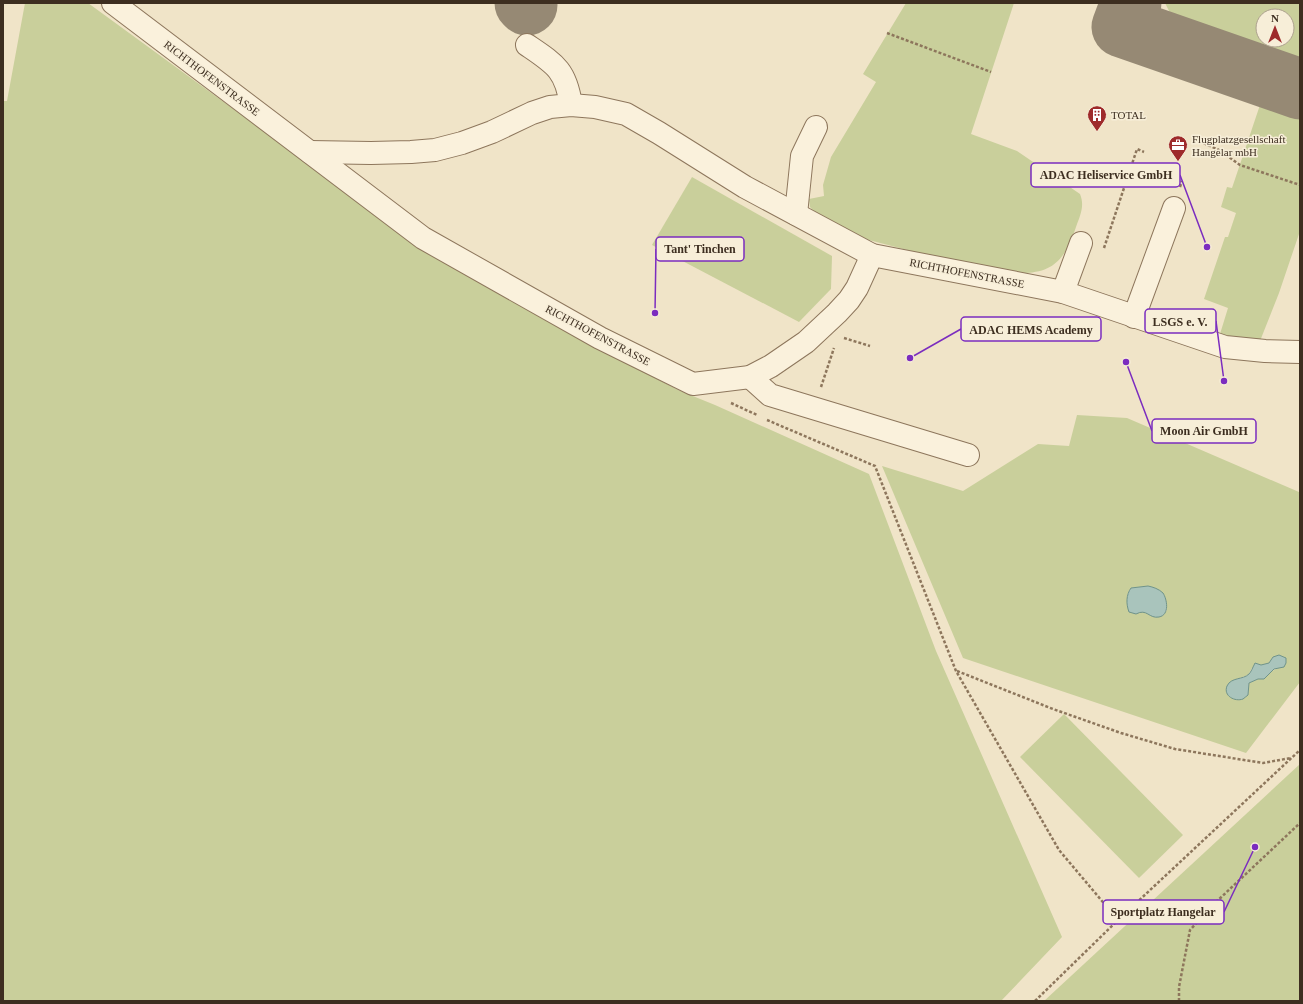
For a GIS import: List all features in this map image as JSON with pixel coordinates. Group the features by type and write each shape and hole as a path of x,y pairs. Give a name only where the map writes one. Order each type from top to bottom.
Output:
{"street":[{"name":"RICHTHOFENSTRASSE","path":"113,3 423,238 600,338 693,384 750,377 771,366 806,342 837,313 857,288 872,255"},
{"path":"527,45 547,58 560,71 568,89 571,105"},
{"name":"RICHTHOFENSTRASSE","path":"310,152 371,153 435,150 462,143 492,132 532,113 550,107 571,105 595,106 626,114 745,187 872,255 1063,292 1225,347 1265,351 1300,352"},
{"path":"796,214 802,156 816,126"},
{"path":"1134,317 1174,208"},
{"path":"1063,292 1081,243"},
{"path":"750,377 770,395 968,455"}],"path":[{"path":"887,33 991,72"},
{"path":"1199,141 1219,150 1240,165 1300,185"},
{"path":"1104,249 1138,149 1144,152"},
{"path":"814,409 841,325 837,313"},
{"path":"838,336 870,346"},
{"path":"728,401 875,466 956,671 1059,850 1118,920"},
{"path":"956,671 1053,709 1121,733 1175,749 1263,763 1292,758"},
{"path":"1035,1001 1118,920 1300,750"},
{"path":"1180,1001 1179,987 1190,930 1215,903 1300,823"}],"green space":[{"path":"25,3 88,3 438,258 561,328 678,390 869,474 936,651 1062,937 1001,1001 3,1001 3,101 7,101"},
{"path":"906,3 1014,3 971,134 1017,151 1080,194 1082,203 1081,211 1072,238 1062,256 1049,267 1041,271 1018,273 911,251 865,239 820,218 810,207 809,199 824,196 823,185 831,157 876,82 863,74"},
{"path":"1165,3 1300,3 1300,68 1191,32 1174,21"},
{"path":"1261,102 1300,115 1300,231 1279,293 1260,341 1248,342 1220,334 1228,308 1204,299 1225,237 1228,237 1236,213 1221,207 1227,187 1232,188"},
{"path":"692,177 832,256 831,289 799,322 652,245"},
{"path":"1077,415 1127,418 1299,492 1300,682 1246,753 963,658 882,466 963,491 1038,444 1069,446","holes":["1149,586 1166,602 1167,610 1163,615 1152,616 1127,606 1128,593 1131,588","1273,657 1278,668 1270,672 1264,679 1258,679 1249,683 1248,695 1240,678 1248,675 1252,668 1269,663"]},
{"path":"1064,714 1183,835 1139,878 1020,757"},
{"path":"1300,764 1300,1001 1044,1001"}],"water":[{"path":"1148,586 1160,590 1163,593 1167,606 1165,613 1162,616 1153,617 1143,612 1136,614 1129,612 1127,600 1131,588"},
{"path":"1279,655 1286,658 1284,667 1274,669 1264,679 1258,679 1249,683 1248,695 1243,699 1233,699 1228,695 1226,690 1231,681 1249,674 1255,663 1261,665 1269,663 1273,657"}],"taxiway":[{"path":"1131,3 1122,27 1300,89"}],"place":[{"name":"TOTAL","path":"1097,132"},
{"name":"Flugplatzgesellschaft Hangelar mbH","path":"1178,162"},
{"name":"ADAC Heliservice GmbH","path":"1207,247"},
{"name":"Tant' Tinchen","path":"655,313"},
{"name":"ADAC HEMS Academy","path":"910,358"},
{"name":"Moon Air GmbH","path":"1126,362"},
{"name":"LSGS e. V.","path":"1224,381"},
{"name":"Sportplatz Hangelar","path":"1255,847"}]}
